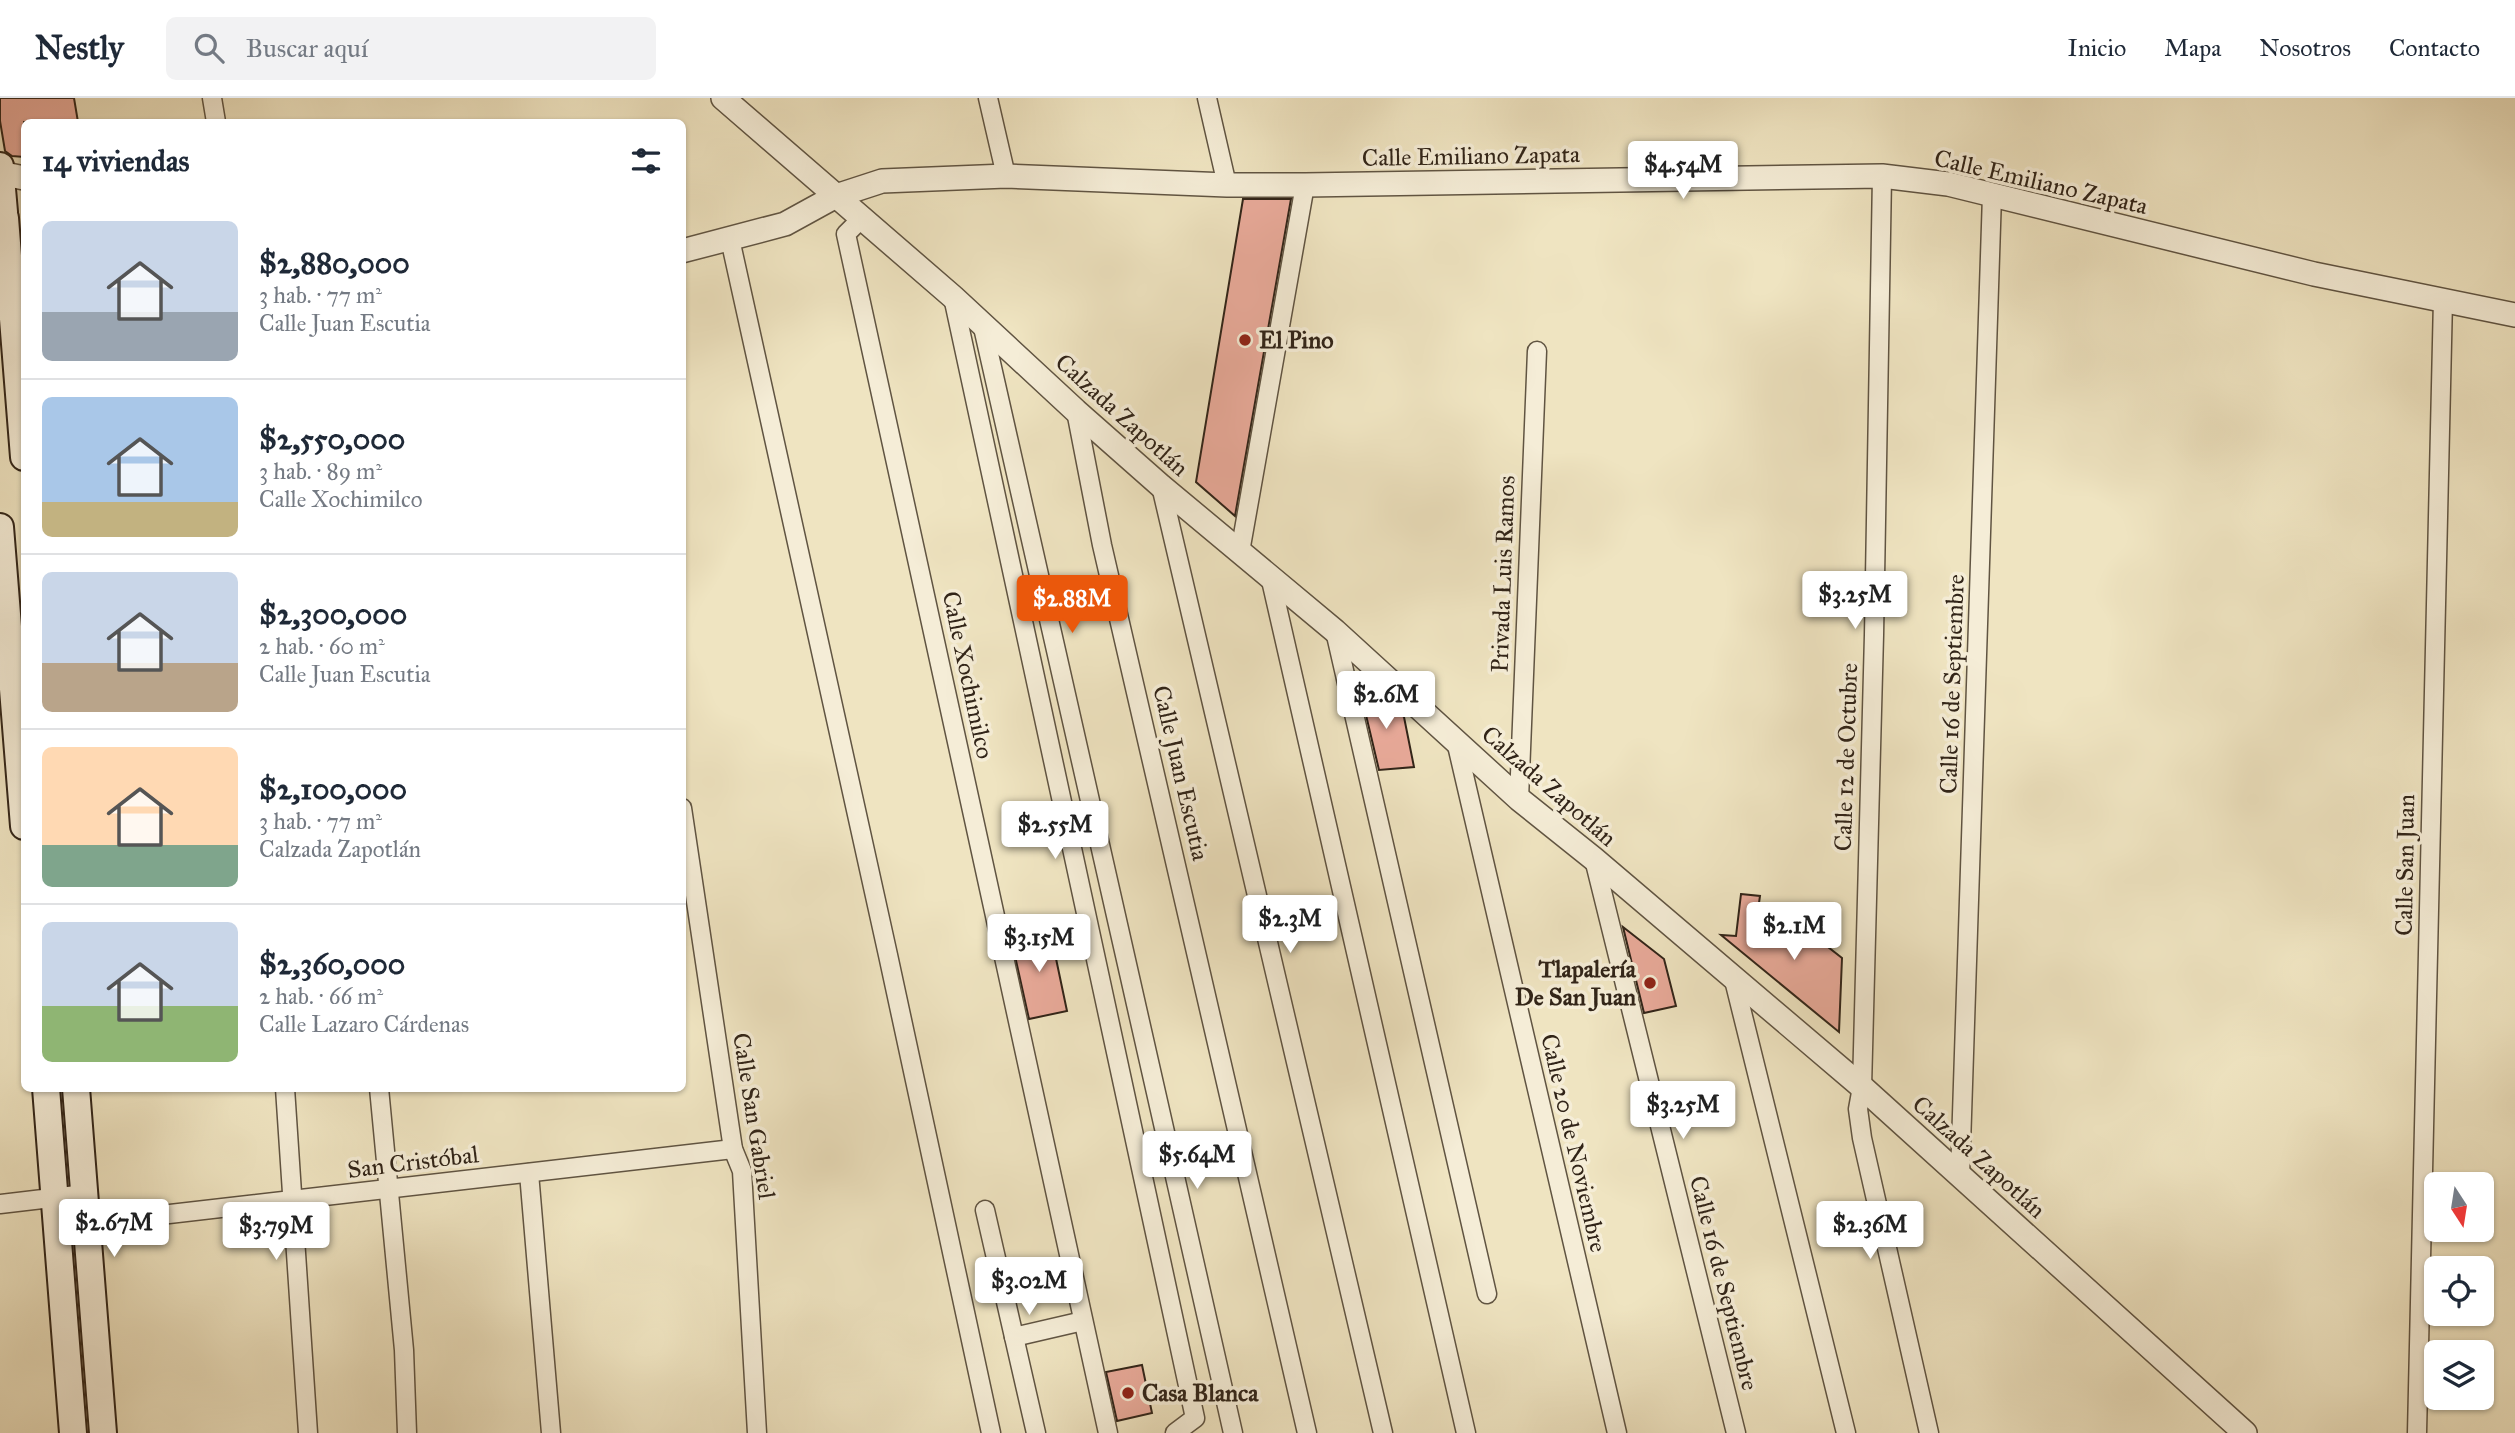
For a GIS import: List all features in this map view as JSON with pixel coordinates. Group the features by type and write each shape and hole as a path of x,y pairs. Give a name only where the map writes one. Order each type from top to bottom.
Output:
{"main road":[{"path":"6,173 4,215 21,421"},
{"path":"0,527 21,789"},
{"path":"46,1092 73,1433"},
{"path":"76,1092 103,1433"}],"street":[{"path":"212,98 216,119"},
{"name":"Calzada Zapotlán","path":"723,98 953,297 1161,486 1335,631 1518,799 1594,859 1862,1087 2245,1433"},
{"path":"988,98 1006,176"},
{"path":"1207,98 1227,185"},
{"name":"Calle Emiliano Zapata","path":"686,250 785,224 836,196 882,181 1006,176 1227,185 1305,185 1882,176 1948,184 2314,274 2515,315"},
{"name":"Calle 12 de Octubre","path":"1882,176 1874,635 1862,1087 1858,1109 1862,1138 1929,1433"},
{"path":"1240,552 1305,185"},
{"name":"Calle 16 de Septiembre","path":"1960,1176 1992,195"},
{"name":"Calle Xochimilco","path":"861,219 846,234 1108,1433"},
{"path":"730,239 991,1433"},
{"path":"953,297 1195,1418 1175,1433"},
{"name":"Calle San Juan","path":"2417,1433 2443,299"},
{"path":"982,323 1233,1433"},
{"name":"Privada Luis Ramos","path":"1518,799 1537,351"},
{"name":"Calle Juan Escutia","path":"1076,411 1102,545 1307,1433"},
{"path":"1161,486 1383,1433"},
{"path":"1270,576 1466,1433"},
{"path":"1335,631 1487,1294"},
{"name":"Calle 20 de Noviembre","path":"1456,741 1617,1433"},
{"name":"Calle San Gabriel","path":"686,835 733,1149 742,1171 757,1433"},
{"name":"Calle 16 de Septiembre","path":"1594,859 1736,1433"},
{"path":"1733,976 1846,1433"},
{"path":"285,1092 307,1433"},
{"path":"379,1092 404,1350 407,1433"},
{"name":"San Cristóbal","path":"57,1227 733,1149"},
{"path":"529,1174 551,1433"},
{"path":"0,1204 85,1194"},
{"path":"985,1210 1036,1433"},
{"path":"1014,1336 1083,1321"}],"building":[{"path":"0,98 74,98 78,119 21,119 21,157 12,156 5,151 0,121"},
{"name":"El Pino","path":"1243,199 1291,199 1235,516 1196,482"},
{"path":"1357,677 1404,717 1414,767 1379,770"},
{"path":"1741,894 1760,896 1754,938 1790,941 1792,919 1842,958 1839,1032 1721,935 1736,936"},
{"name":"Tlapalería De San Juan","path":"1623,927 1664,959 1676,1006 1644,1013"},
{"path":"1050,930 1067,1011 1029,1019 1011,938"},
{"name":"Casa Blanca","path":"1142,1365 1152,1413 1117,1421 1106,1372"}],"place":[{"name":"El Pino","path":"1245,340"},
{"name":"Tlapalería De San Juan","path":"1650,983"},
{"name":"Casa Blanca","path":"1128,1393"}]}
